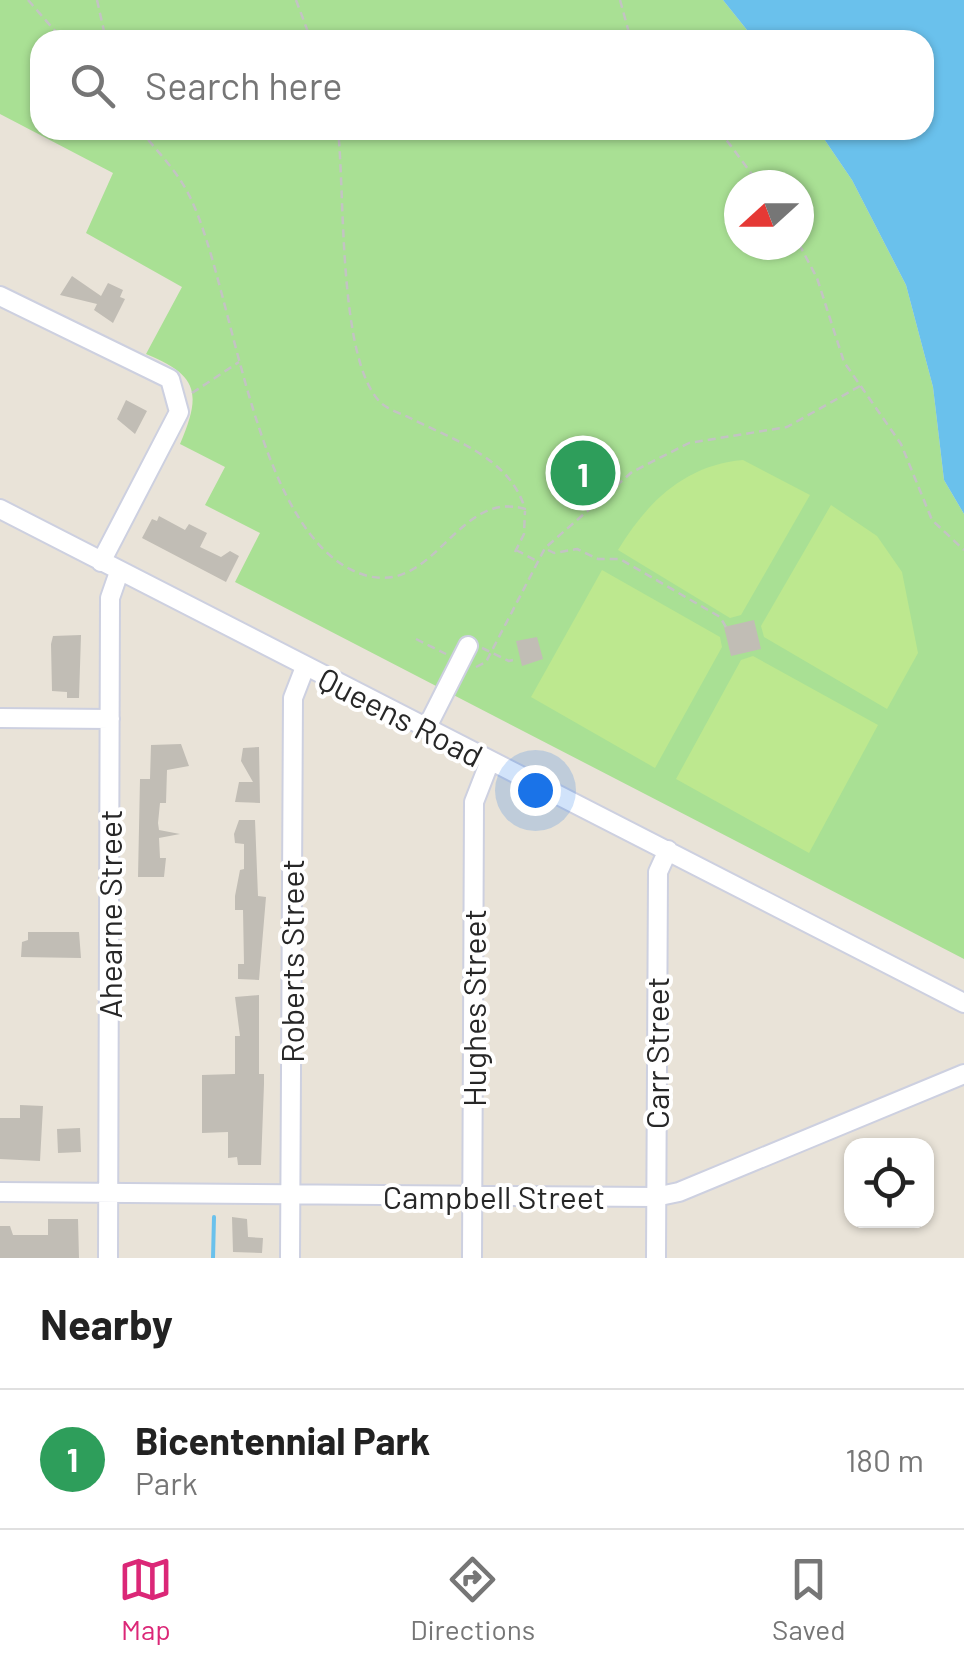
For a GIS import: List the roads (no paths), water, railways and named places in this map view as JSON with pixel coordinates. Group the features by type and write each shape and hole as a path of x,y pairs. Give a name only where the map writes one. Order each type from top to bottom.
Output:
{"street":[{"path":"0,296 170,379 178,395 179,412 101,562"},
{"name":"Queens Road","path":"0,509 964,1003"},
{"name":"Ahearne Street","path":"108,1258 110,598 119,572"},
{"path":"426,729 463,656"},
{"name":"Roberts Street","path":"290,1258 293,698 305,667"},
{"path":"0,718 110,719"},
{"name":"Hughes Street","path":"472,1258 474,802 490,761"},
{"name":"Carr Street","path":"656,1258 658,872 668,850"},
{"name":"Campbell Street","path":"0,1192 655,1196 679,1192 964,1074"}],"water":[{"path":"723,0 964,0 964,514 944,480 933,387 906,285 852,180 825,140 934,140 934,30 747,30"}],"waterway":[{"path":"213,1258 214,1217"}],"place":[{"name":"Bicentennial Park","path":"583,473"}]}
